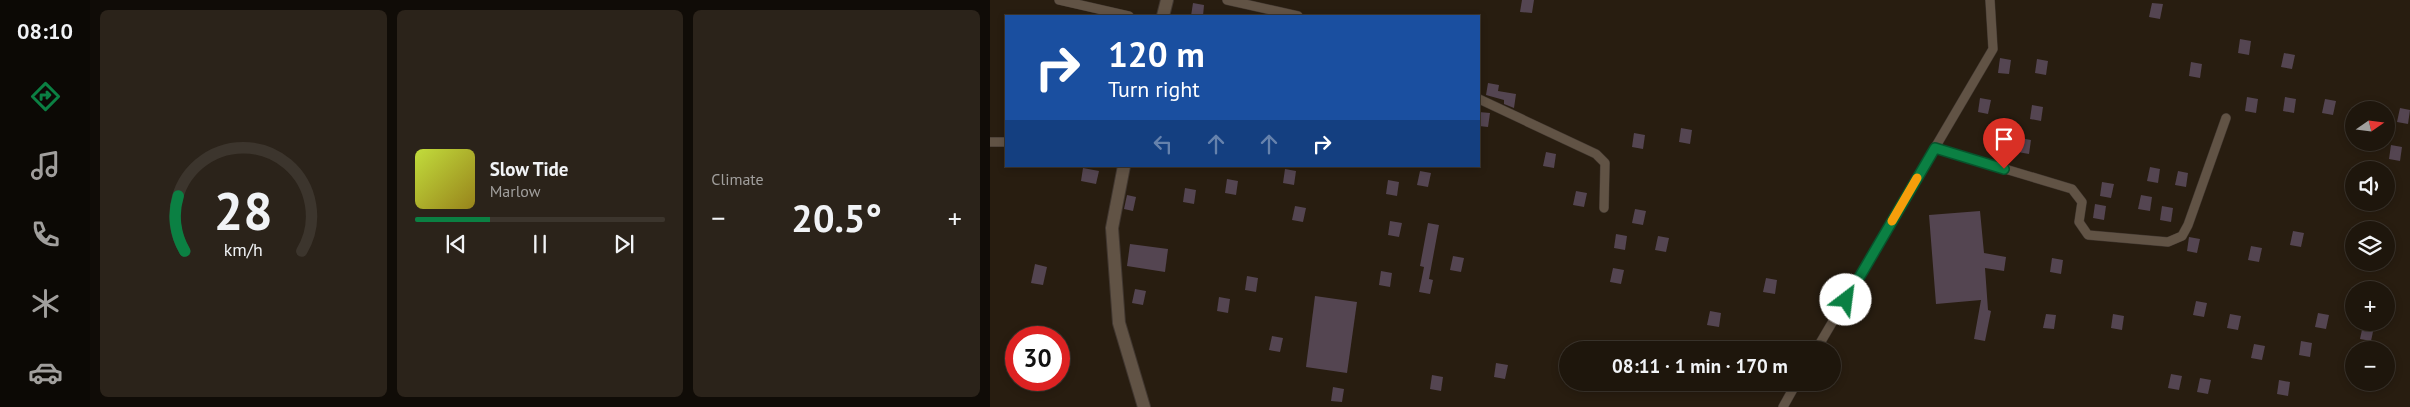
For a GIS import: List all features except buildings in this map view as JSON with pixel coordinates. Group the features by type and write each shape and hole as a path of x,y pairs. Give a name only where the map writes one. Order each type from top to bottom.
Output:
{"street":[{"path":"1059,0 1125,15"},
{"path":"1163,15 1168,0"},
{"path":"1227,0 1294,15"},
{"path":"1821,341 1993,49 1990,0"},
{"path":"1480,99 1596,154 1605,163 1604,208"},
{"path":"1935,148 2072,189 2082,202 2079,222 2088,235 2168,242 2182,236 2188,225 2226,118"},
{"path":"990,142 1005,142"},
{"path":"1124,167 1112,228 1119,323 1144,407"},
{"path":"1783,407 1792,391"}],"slow traffic":[{"path":"1892,221 1917,178"}],"route":[{"path":"1846,300 1935,148 2004,169"}]}
